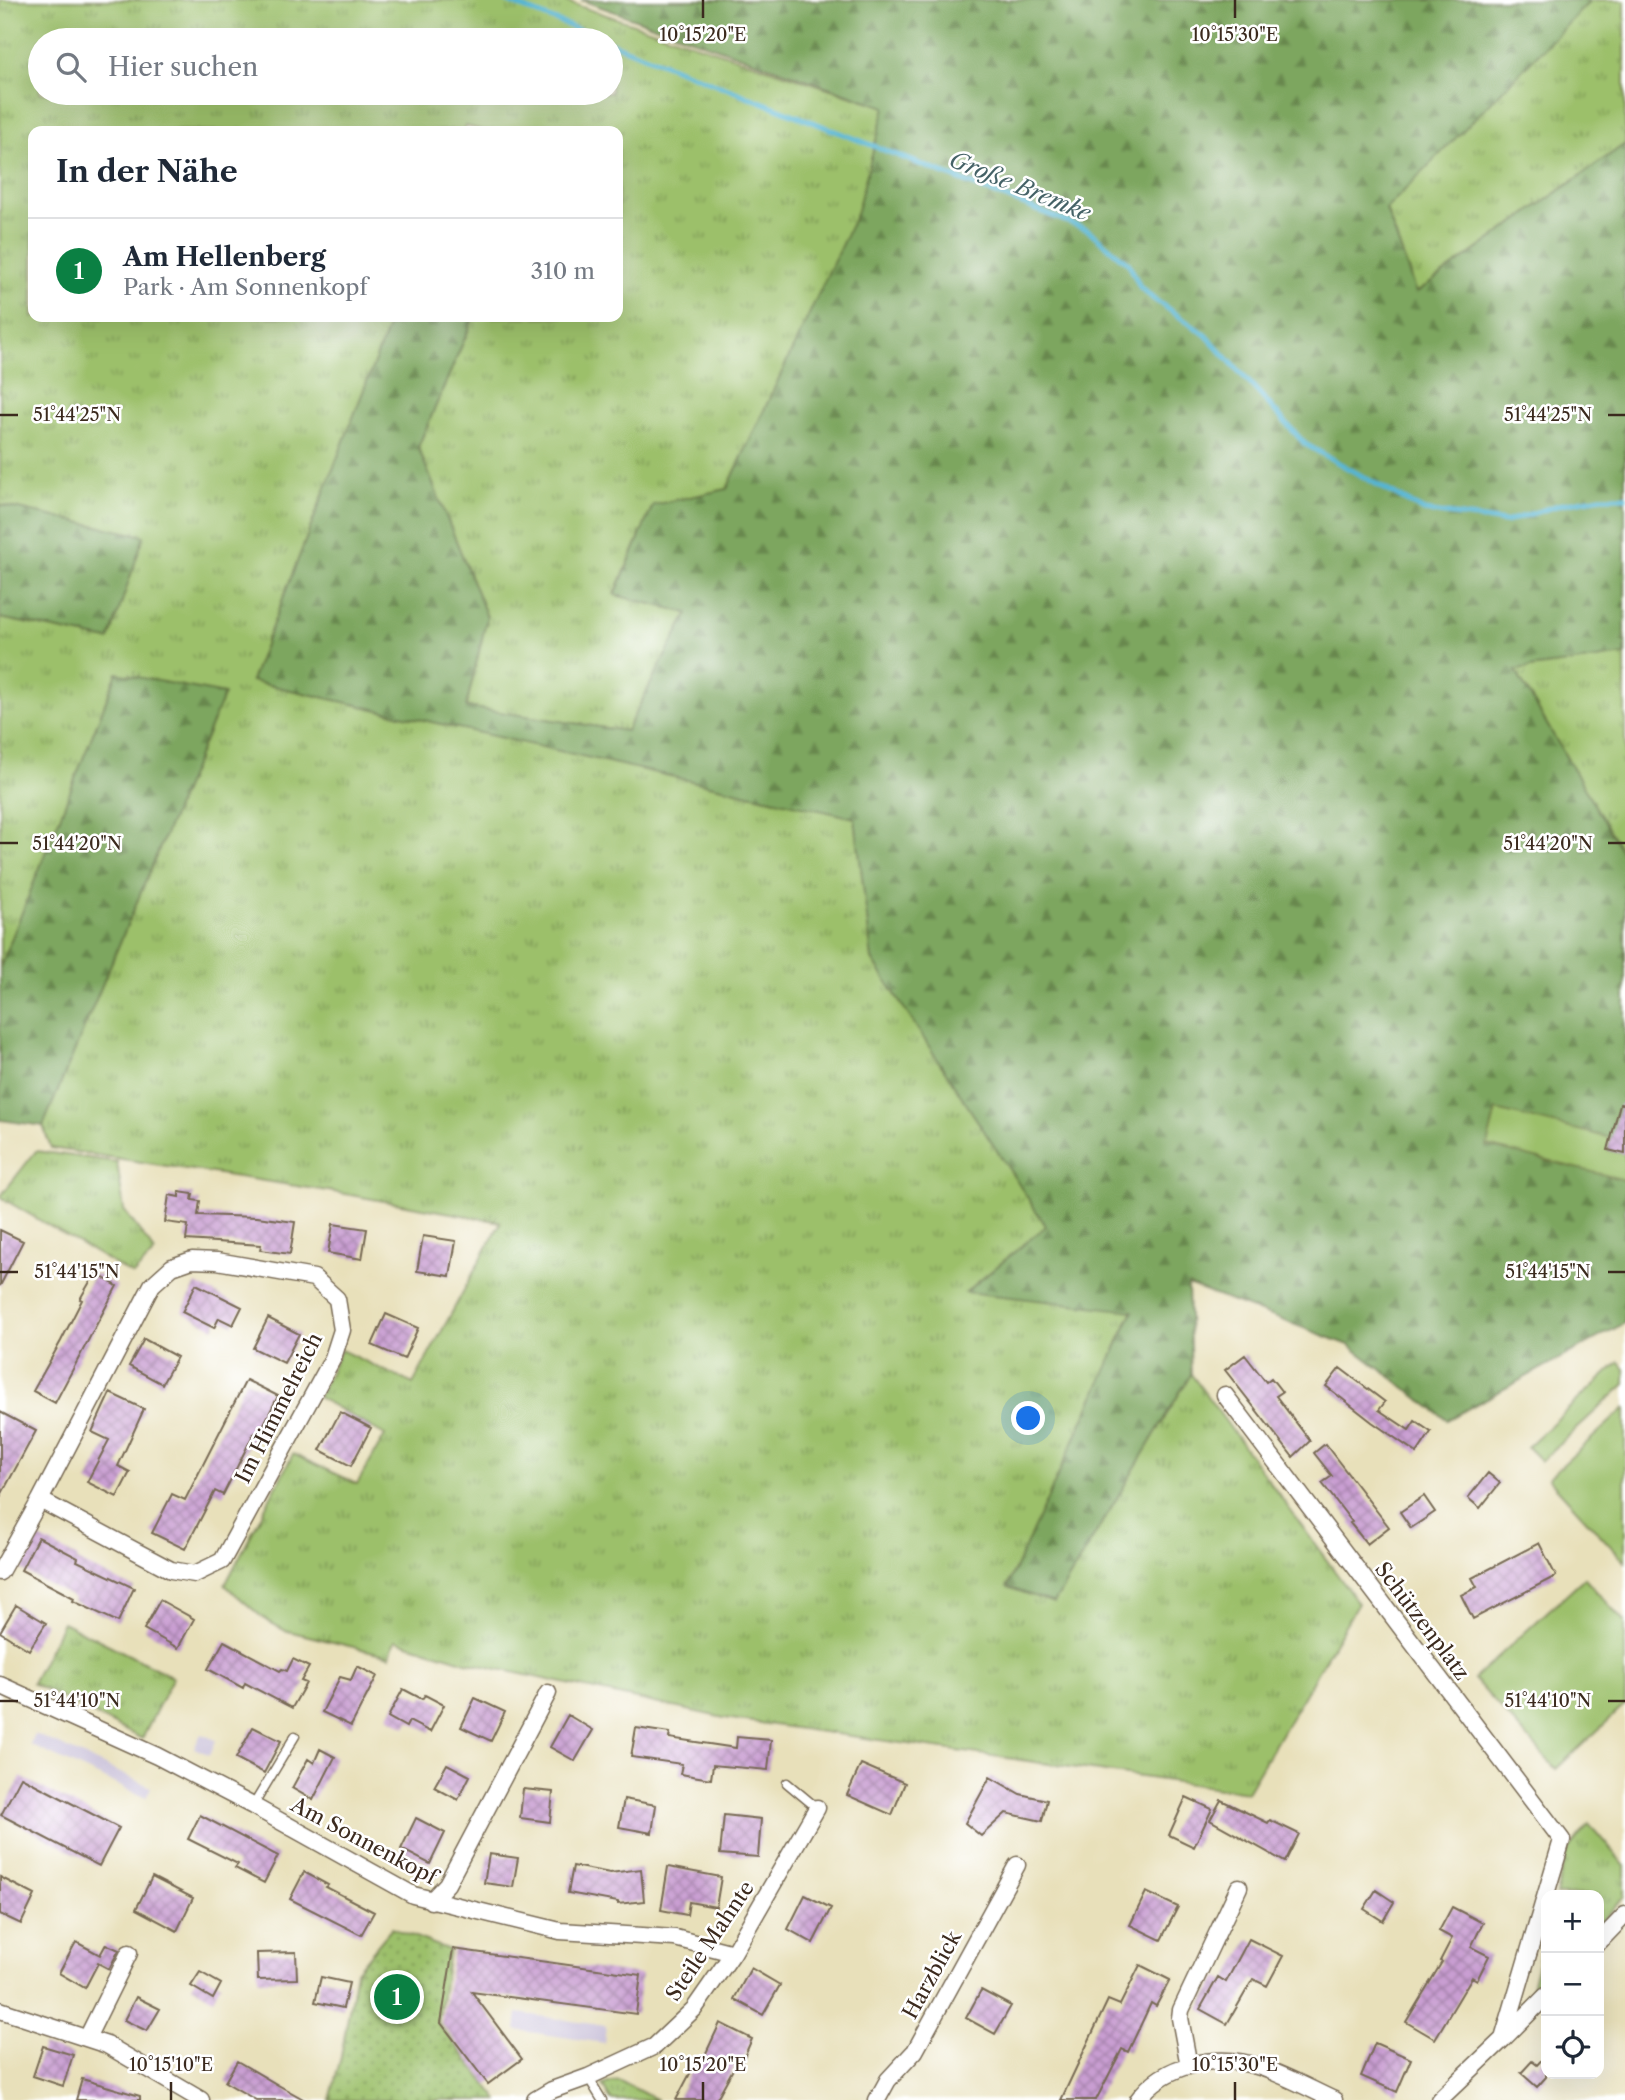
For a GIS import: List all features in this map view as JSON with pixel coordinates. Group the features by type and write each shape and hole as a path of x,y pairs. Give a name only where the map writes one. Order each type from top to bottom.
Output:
{"street":[{"name":"Im Himmelreich","path":"0,1572 152,1285 172,1267 191,1260 217,1261 314,1278 337,1300 342,1330 332,1358 222,1562 195,1574 171,1570 40,1500"},
{"name":"Schützenplatz","path":"1226,1395 1562,1840 1503,2039"},
{"name":"Am Sonnenkopf","path":"0,1685 158,1756 413,1895 560,1931 674,1938 733,1953"},
{"path":"431,1901 447,1884 548,1693"},
{"name":"Steile Mahnte","path":"535,2100 552,2090 588,2077 655,2046 694,2009 733,1953 817,1808"},
{"name":"Harzblick","path":"877,2100 888,2080 915,2050 1017,1865"},
{"path":"1189,2066 1180,2018 1181,2010 1239,1887"},
{"path":"1604,1937 1625,1915"},
{"path":"87,2038 129,1953"},
{"path":"1438,2100 1541,2001"},
{"path":"0,2010 107,2045 201,2100"},
{"path":"1139,2100 1155,2081 1174,2070 1226,2061 1259,2067 1334,2100"}],"lane":[{"path":"253,1806 295,1735"},
{"name":"Steile Mahnte","path":"787,1783 817,1808"},
{"path":"588,2077 602,2100"}],"shaded area":[{"path":"35,1734 151,1787 146,1798 30,1745"},
{"path":"201,1734 216,1740 210,1755 194,1748"},
{"path":"518,2013 606,2026 604,2043 516,2030"}],"green space":[{"path":"0,0 561,0 885,107 857,214 727,489 653,505 615,594 688,613 626,731 466,707 487,617 418,447 472,322 623,322 623,126 28,126 28,322 390,322 251,681 855,818 872,959 1047,1226 967,1291 1133,1310 1008,1587 1054,1603 1191,1374 1358,1603 1247,1792 724,1718 466,1662 395,1640 390,1656 284,1630 264,1619 225,1585 293,1454 357,1484 385,1435 318,1397 341,1350 413,1384 501,1222 328,1191 51,1148 43,1126 224,694 117,674 0,968 0,618 109,640 143,536 0,505"},
{"path":"581,0 1591,0 1386,209 1416,293 1625,144 1625,655 1515,670 1625,857 1625,1323 1447,1420 1349,1345 1188,1285 1191,1374 1054,1603 1007,1587 1133,1311 966,1292 1046,1226 872,959 855,818 251,681 390,322 472,322 418,447 487,617 466,707 626,731 688,613 615,595 653,505 727,489 856,214 885,107"},
{"path":"1591,0 1625,0 1625,144 1416,293 1386,208"},
{"path":"0,505 144,536 109,640 0,618"},
{"path":"1625,655 1625,857 1515,670"},
{"path":"117,673 224,694 43,1126 0,1120 0,968"},
{"path":"1496,1110 1611,1138 1608,1150 1625,1154 1625,1180 1487,1146"},
{"path":"36,1151 117,1162 124,1210 155,1252 133,1275 0,1197"},
{"path":"1619,1362 1625,1369 1625,1384 1541,1461 1527,1447"},
{"path":"1625,1408 1625,1562 1548,1478"},
{"path":"1584,1578 1625,1622 1625,1705 1556,1769 1474,1679"},
{"path":"63,1622 173,1677 142,1739 32,1683"},
{"path":"1589,1824 1625,1866 1625,1897 1604,1919 1604,1890 1557,1890 1567,1852"},
{"path":"392,1928 449,1950 438,2023 499,2100 330,2100 341,2057 356,1971"},
{"path":"1541,1951 1541,1983 1530,1995"},
{"path":"618,2080 657,2100 611,2100 602,2085"}],"building":[{"path":"1620,1104 1625,1104 1625,1154 1608,1150"},
{"path":"179,1192 193,1194 192,1200 200,1201 198,1215 257,1217 295,1222 290,1254 260,1250 261,1245 186,1240 188,1225 165,1222 169,1195 179,1197"},
{"path":"333,1224 367,1229 362,1259 328,1253"},
{"path":"0,1230 23,1241 0,1286"},
{"path":"423,1236 456,1241 450,1276 417,1271"},
{"path":"95,1273 117,1286 55,1403 33,1391"},
{"path":"196,1284 242,1307 233,1325 219,1318 214,1328 182,1312"},
{"path":"386,1314 418,1328 404,1359 372,1345"},
{"path":"268,1318 299,1334 284,1363 253,1348"},
{"path":"144,1339 177,1357 162,1384 129,1366"},
{"path":"1245,1355 1266,1382 1271,1378 1282,1392 1276,1396 1310,1441 1293,1457 1225,1370"},
{"path":"1340,1368 1385,1402 1379,1410 1409,1430 1415,1421 1431,1432 1417,1453 1326,1386"},
{"path":"246,1380 278,1396 258,1436 254,1433 223,1495 215,1491 185,1549 152,1533 172,1494 185,1500"},
{"path":"110,1393 144,1409 118,1466 130,1472 117,1497 87,1482 109,1440 92,1432"},
{"path":"0,1412 36,1431 0,1497"},
{"path":"340,1412 371,1428 351,1466 320,1450"},
{"path":"1325,1444 1389,1527 1367,1544 1322,1483 1332,1476 1314,1453"},
{"path":"1488,1473 1500,1483 1480,1508 1468,1498"},
{"path":"1424,1496 1435,1512 1411,1528 1400,1512"},
{"path":"38,1537 78,1558 77,1561 134,1588 118,1622 73,1601 74,1598 21,1570"},
{"path":"1539,1543 1556,1576 1473,1619 1461,1595 1477,1587 1472,1578"},
{"path":"160,1600 194,1619 178,1648 144,1629"},
{"path":"16,1605 46,1623 29,1650 0,1632"},
{"path":"224,1641 280,1671 287,1671 293,1659 309,1667 301,1681 306,1683 292,1708 245,1683 243,1688 208,1669"},
{"path":"357,1666 377,1676 351,1726 322,1712 340,1677 351,1680"},
{"path":"403,1689 422,1699 425,1695 444,1705 430,1732 409,1721 406,1727 388,1717"},
{"path":"475,1698 505,1712 491,1741 461,1727"},
{"path":"568,1715 593,1730 575,1761 550,1747"},
{"path":"253,1727 281,1741 264,1773 236,1758"},
{"path":"636,1728 670,1733 669,1738 736,1748 737,1737 771,1740 768,1770 713,1765 711,1779 680,1774 682,1764 631,1757"},
{"path":"320,1749 335,1757 313,1800 292,1788 308,1759 314,1763"},
{"path":"447,1764 470,1776 458,1800 434,1787"},
{"path":"861,1764 905,1783 892,1815 847,1795"},
{"path":"21,1777 119,1828 99,1866 1,1815"},
{"path":"990,1777 1020,1794 1047,1800 1042,1821 1006,1813 981,1836 965,1823"},
{"path":"523,1789 553,1792 550,1822 520,1818"},
{"path":"1186,1797 1212,1809 1194,1847 1169,1835"},
{"path":"624,1799 656,1805 652,1833 619,1827"},
{"path":"1221,1800 1268,1823 1270,1820 1299,1834 1285,1862 1210,1820"},
{"path":"200,1815 278,1856 264,1883 235,1868 238,1864 188,1839"},
{"path":"724,1815 761,1819 758,1857 720,1854"},
{"path":"416,1818 445,1833 430,1864 401,1849"},
{"path":"489,1854 518,1858 513,1887 484,1883"},
{"path":"573,1866 610,1873 641,1869 644,1901 618,1904 568,1893"},
{"path":"668,1867 721,1877 716,1907 689,1902 687,1915 661,1910"},
{"path":"304,1872 328,1885 326,1887 374,1912 361,1935 290,1899"},
{"path":"0,1877 35,1895 21,1924 0,1914"},
{"path":"152,1877 193,1898 177,1931 136,1909"},
{"path":"1376,1890 1394,1902 1383,1921 1364,1909"},
{"path":"1146,1892 1178,1907 1161,1940 1130,1925"},
{"path":"805,1895 831,1908 813,1943 788,1929"},
{"path":"1452,1907 1483,1923 1471,1947 1489,1956 1477,1980 1472,1977 1435,2039 1406,2022 1442,1962 1440,1961 1452,1938 1439,1931"},
{"path":"1249,1939 1283,1956 1267,1986 1253,1979 1227,2024 1200,2009 1218,1977 1226,1982"},
{"path":"76,1942 100,1955 106,1944 119,1950 109,1969 98,1963 85,1988 59,1973"},
{"path":"453,1949 641,1975 636,2014 472,1992 522,2059 488,2084 441,2023"},
{"path":"296,1952 297,1979 258,1980 257,1953"},
{"path":"1140,1965 1170,1980 1156,2006 1151,2003 1128,2052 1122,2049 1096,2100 1061,2100 1108,2000 1120,2005"},
{"path":"751,1968 780,1985 763,2015 734,1999"},
{"path":"200,1972 221,1984 213,1999 191,1986"},
{"path":"321,1977 349,1983 343,2008 315,2002"},
{"path":"981,1990 1011,2006 995,2034 966,2018"},
{"path":"136,1997 160,2009 147,2031 124,2020"},
{"path":"720,2023 752,2039 741,2064 737,2062 716,2100 676,2100 695,2064 700,2066"},
{"path":"1375,2043 1411,2059 1397,2092 1361,2076"},
{"path":"43,2046 73,2055 63,2086 33,2076"},
{"path":"237,2061 305,2100 256,2100 225,2082"},
{"path":"1532,2061 1537,2065 1541,2061 1541,2079 1544,2079 1537,2087 1521,2073"},
{"path":"82,2079 140,2096 140,2100 76,2100"}],"waterway":[{"name":"Große Bremke","path":"503,0 574,28"},
{"name":"Große Bremke","path":"623,48 1088,230 1129,264 1140,287 1206,335 1305,444 1424,511 1505,522 1562,504 1601,497 1625,497"}],"place":[{"name":"Am Hellenberg","path":"397,1997"}]}
